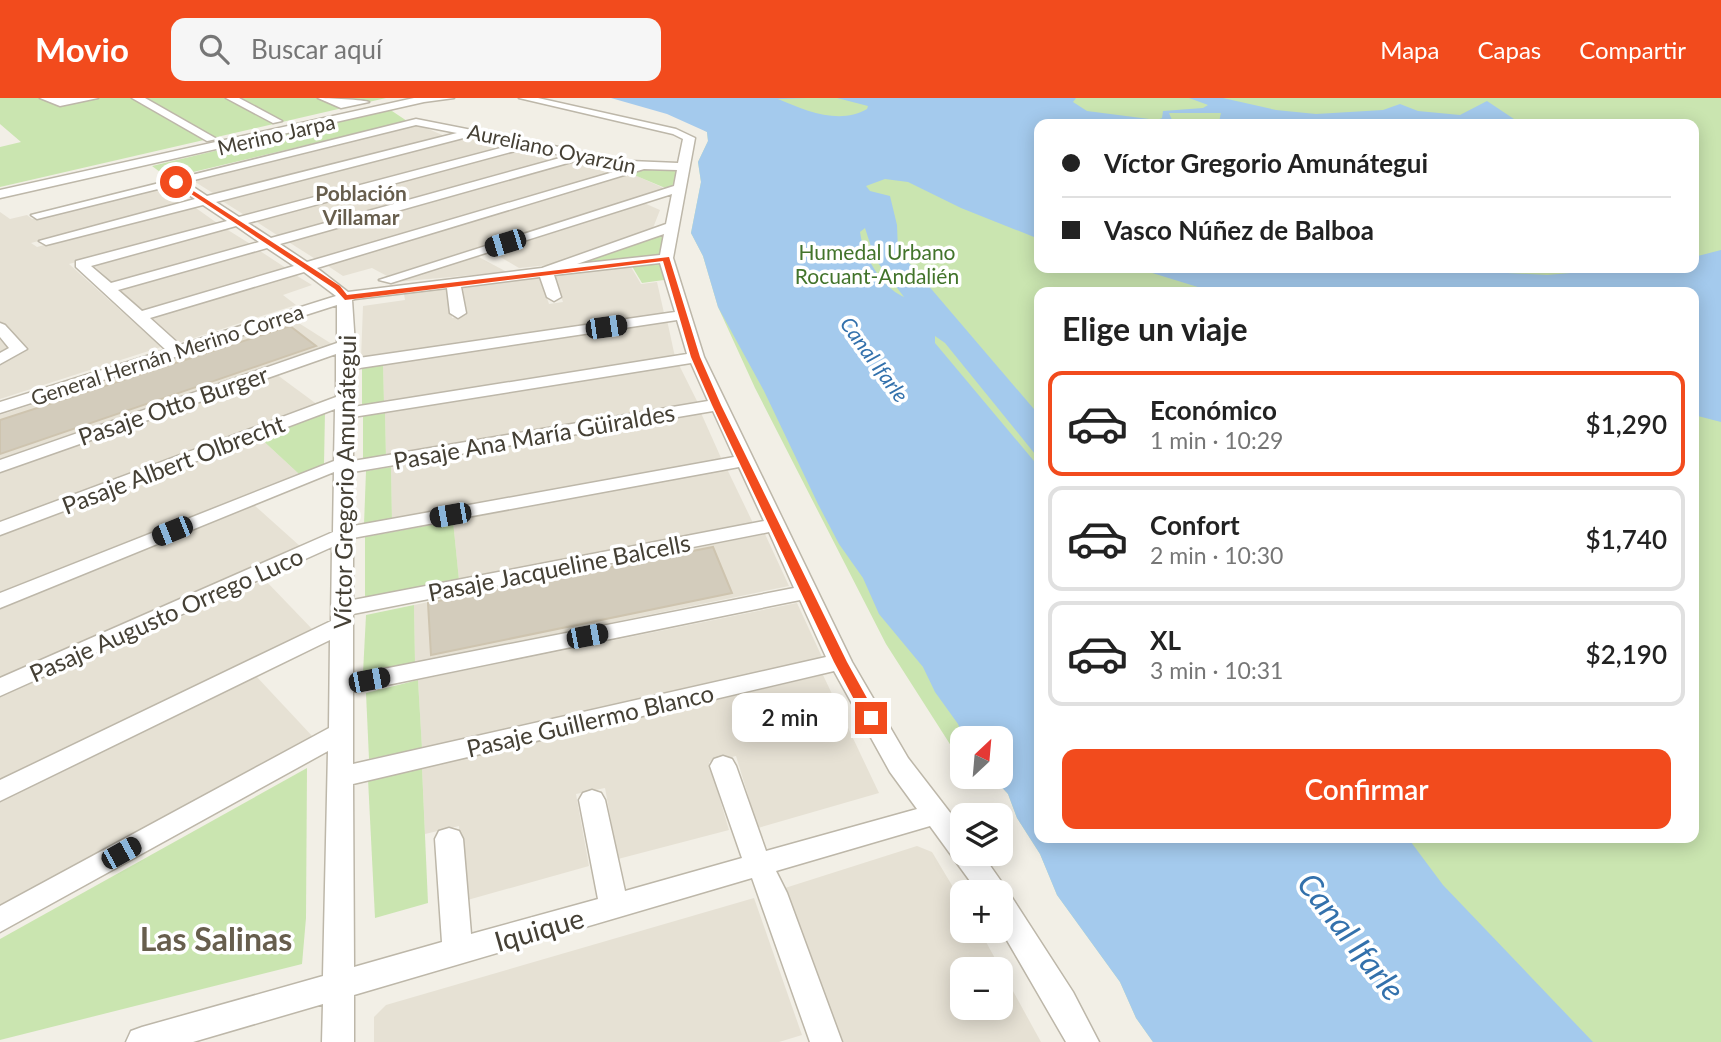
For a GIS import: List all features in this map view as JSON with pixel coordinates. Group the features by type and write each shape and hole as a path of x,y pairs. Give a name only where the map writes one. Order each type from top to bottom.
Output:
{"street":[{"path":"45,98 60,103 93,98"},
{"path":"137,98 211,139"},
{"path":"231,98 276,121"},
{"path":"323,98 341,105 377,98"},
{"name":"Merino Jarpa","path":"0,194 427,98 449,98"},
{"path":"524,98 676,132 690,143"},
{"name":"Aureliano Oyarzún","path":"176,181 421,122 643,167 685,167"},
{"path":"46,241 475,132"},
{"path":"626,133 690,143"},
{"path":"690,143 670,226 666,258 696,357 840,662 899,765 950,833"},
{"path":"177,351 80,264 528,144"},
{"path":"106,289 583,155"},
{"path":"137,317 643,167"},
{"path":"37,215 176,181 344,295 679,188"},
{"path":"554,297 547,272 670,226"},
{"path":"480,251 522,274"},
{"name":"General Hernán Merino Correa","path":"0,408 344,295 666,258"},
{"path":"453,282 458,313"},
{"name":"Víctor Gregorio Amunátegui","path":"338,1042 343,466 347,355 344,295"},
{"name":"Pasaje Otto Burger","path":"0,466 347,355 683,315"},
{"path":"0,328 19,349 0,359"},
{"name":"Pasaje Albert Olbrecht","path":"0,530 345,406 696,357"},
{"name":"Pasaje Ana María Güiraldes","path":"0,601 318,471 343,466 362,466 717,405"},
{"name":"Pasaje Augusto Orrego Luco","path":"0,688 344,534 744,461"},
{"name":"Pasaje Jacqueline Balcells","path":"0,791 342,617 774,525"},
{"path":"341,686 806,592"},
{"name":"Pasaje Guillermo Blanco","path":"340,777 840,662"},
{"path":"0,920 340,733"},
{"path":"723,766 758,865 773,893 826,1042"},
{"path":"592,800 614,907"},
{"name":"Iquique","path":"142,1042 935,814"},
{"path":"449,839 457,952"},
{"path":"1013,924 1062,1002 1083,1042"}],"shaded area":[{"path":"419,125 447,137 216,195 192,180"},
{"path":"469,136 498,149 246,216 219,199"},
{"path":"524,148 554,161 280,237 252,219"},
{"path":"577,159 610,174 317,260 287,241"},
{"path":"630,173 666,189 387,276 372,268 343,276 325,264"},
{"path":"165,187 189,202 31,243 37,247 193,206 217,223 69,264 161,347 0,399 0,212 10,219 27,215 32,219"},
{"path":"644,203 660,210 653,228 549,265 519,268 492,252"},
{"path":"223,227 252,245 114,284 91,263"},
{"path":"257,249 289,270 145,312 119,289"},
{"path":"475,255 507,272 384,283"},
{"path":"631,267 641,284 657,282 664,313 361,359 363,306 405,300 404,294 447,289 452,318 466,315 462,288 540,278 549,304 563,302 554,276"},
{"path":"294,274 312,285 283,295 296,305 178,343 150,318"},
{"path":"294,320 335,346 0,461 0,415"},
{"path":"667,320 675,357 384,403 383,363"},
{"path":"679,365 699,405 386,458 385,413"},
{"path":"276,374 318,405 0,523 0,472"},
{"path":"701,413 722,460 392,521 391,467"},
{"path":"258,436 299,474 0,596 0,534"},
{"path":"727,469 753,523 459,580 453,521"},
{"path":"253,504 301,547 0,680 0,608"},
{"path":"765,534 789,586 415,663 414,605"},
{"path":"265,580 314,631 0,781 0,696"},
{"path":"797,603 822,657 422,748 418,680"},
{"path":"823,675 879,793 758,828 736,756 709,762 729,830 618,859 605,788 576,794 589,866 464,901 459,826 425,834 422,768"},
{"path":"256,676 314,738 0,907 0,801"},
{"path":"917,846 932,852 950,882 950,943 987,943 994,957 950,957 950,1020 1013,1020 1013,991 1041,1042 842,1042 785,888"},
{"path":"754,898 802,1035 779,1042 374,1042 374,1017 386,1005"}],"green space":[{"path":"0,98 386,98 0,187 0,147 21,142 0,124"},
{"name":"Humedal Urbano Rocuant-Andalién","path":"617,98 1721,98 1721,1042 1153,1042 1136,1018 1120,982 1057,895 1040,854 1017,818 1013,803 1003,789 1013,789 1013,726 950,726 950,744 886,644 755,388 718,307 703,256 691,233 701,182 698,162 708,141 707,132 702,129 717,132 664,111"},
{"path":"389,109 407,121 168,178 152,166"},
{"path":"643,167 683,167 677,188 670,190 627,172"},
{"path":"668,228 665,258 549,271"},
{"path":"665,259 671,279 642,283 630,263"},
{"path":"383,363 384,403 362,406 362,366"},
{"path":"325,411 324,465 299,474 258,436"},
{"path":"385,413 386,458 363,462 363,416"},
{"path":"391,467 392,521 364,525 366,471"},
{"path":"453,521 459,580 365,598 365,537"},
{"path":"414,605 415,663 363,673 366,615"},
{"path":"418,680 422,748 369,759 366,693"},
{"path":"307,768 306,918 302,964 0,1040 0,939"},
{"path":"422,768 428,903 375,918 368,779"}],"water":[{"name":"Humedal Urbano Rocuant-Andalién","path":"611,98 807,98 778,99 811,112 846,116 857,114 868,106 837,98 1076,98 1073,102 1087,111 1149,119 1034,119 1034,237 961,208 908,182 885,179 866,186 870,191 890,196 897,225 898,250 1034,409 1034,453 945,343 935,336 935,343 1034,461 1034,843 1412,843 1443,885 1593,1042 1153,1042 1136,1018 1120,982 1057,895 1040,854 1017,818 1013,803 1003,789 1013,789 1013,726 959,726 935,692 923,667 879,614 863,578 839,544 818,504 764,391 718,307 703,256 691,233 701,182 698,162 708,141 707,132 667,114","holes":["865,228 875,259 904,297 881,278 869,260 860,232"]},
{"name":"Humedal Urbano Rocuant-Andalién","path":"1189,98 1223,98 1276,110 1316,114 1383,110 1400,104 1418,111 1460,115 1487,101 1514,119 1220,119 1221,113 1169,113 1172,119 1160,119 1163,111 1203,108 1208,105"},
{"path":"1721,250 1721,422 1699,416 1699,287 1198,287 1152,273 1699,273 1699,256"}],"building":[{"path":"290,326 316,346 0,454 0,420"},
{"path":"713,547 732,593 431,655 428,603"}],"district":[{"name":"Población Villamar","path":"361,204"},
{"name":"Las Salinas","path":"216,938"}],"route":[{"path":"176,182 341,290 345,297 666,258 696,357 717,405 840,662 871,718"}],"water label":[{"name":"Canal Ifarle","path":"875,359"},
{"name":"Canal Ifarle","path":"1352,936"}]}
